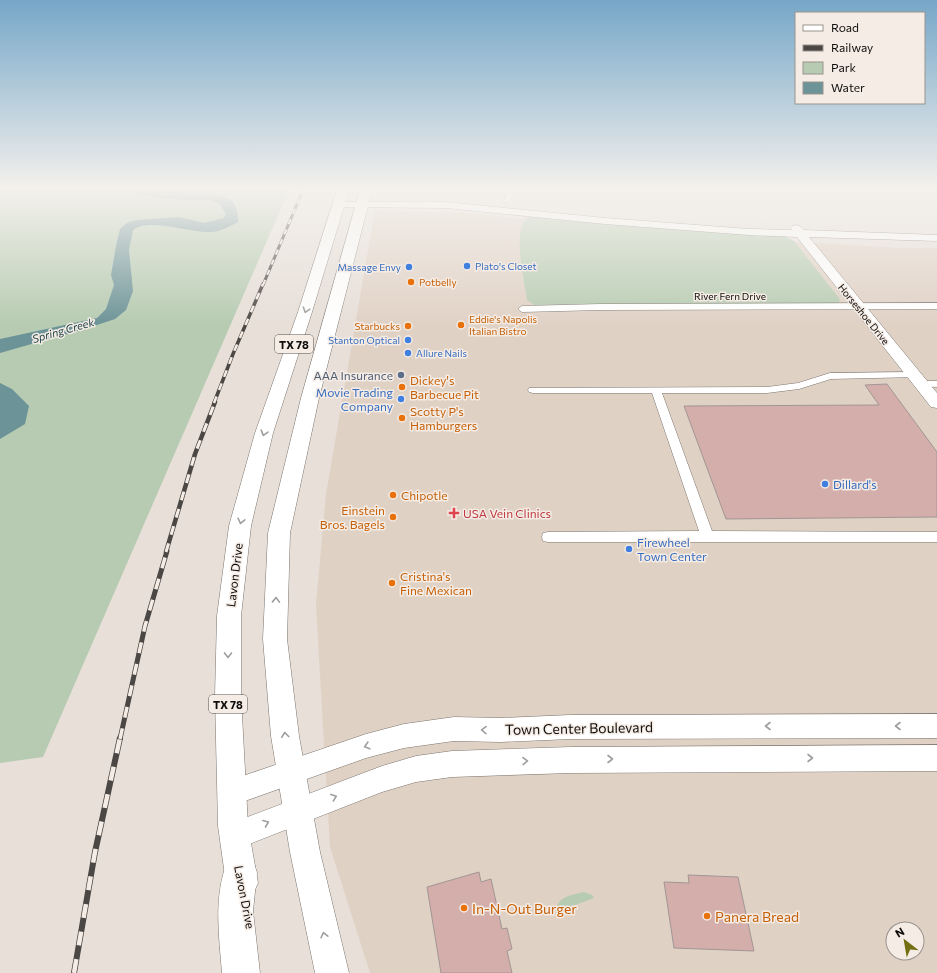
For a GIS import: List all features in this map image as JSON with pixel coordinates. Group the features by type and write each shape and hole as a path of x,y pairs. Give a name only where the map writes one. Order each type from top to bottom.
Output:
{"highway":[{"path":"240,872 235,911 241,973"}],"main road":[{"name":"Lavon Drive","path":"260,973 234,836 228,696 229,616 240,526 266,426 329,235"},
{"name":"TX 78","path":"332,973 297,811 285,736 275,639 279,533 310,398 354,235"},
{"name":"Horseshoe Drive","path":"801,235 937,403"},
{"path":"896,235 937,238"},
{"path":"322,257 327,267 326,282 319,305 322,310 334,312"},
{"name":"Town Center Boulevard","path":"232,793 291,773 328,758 366,746 404,736 454,729 501,730 570,727 937,726"},
{"path":"234,836 382,779 416,769 452,764 571,760 937,758"}],"street":[{"name":"River Fern Drive","path":"522,309 601,307 937,306"},
{"path":"533,390 767,390 799,386 830,376 918,380 937,384"},
{"path":"656,390 707,536"},
{"path":"548,537 937,537"}],"shaded area":[{"name":"Firewheel Town Center","path":"371,235 691,235 897,248 937,248 937,973 370,973 330,847 316,605 326,494"}],"green space":[{"path":"0,235 269,235 43,757 0,763"},
{"path":"521,235 759,235 786,237 794,241 840,301 837,304 534,305 527,300 520,255"},
{"path":"584,892 592,895 594,898 562,910 557,910 560,902 566,897"}],"water":[{"name":"Spring Creek","path":"118,235 132,235 129,250 133,291 126,310 115,319 0,353 0,339 97,318 106,309 114,285 111,275"},
{"path":"0,383 12,389 29,406 25,424 0,439"}],"building":[{"name":"Dillard's","path":"887,384 937,452 937,517 726,519 684,406 879,405 865,385"},
{"name":"In-N-Out Burger","path":"479,872 481,882 491,879 502,929 507,928 512,949 507,951 512,973 441,973 427,887"},
{"name":"Panera Bread","path":"688,875 738,877 754,951 674,948 664,882 689,883"}],"railway":[{"path":"263,285 284,235"},
{"path":"214,403 263,284"},
{"path":"166,552 195,454 215,402"},
{"path":"120,739 145,626 167,551"},
{"path":"74,973 95,852 120,738"}],"place":[{"name":"Plato's Closet","path":"467,266"},
{"name":"Massage Envy","path":"409,267"},
{"name":"Potbelly","path":"411,282"},
{"name":"Eddie's Napolis Italian Bistro","path":"461,325"},
{"name":"Starbucks","path":"408,326"},
{"name":"Stanton Optical","path":"408,340"},
{"name":"Allure Nails","path":"408,353"},
{"name":"AAA Insurance","path":"401,375"},
{"name":"Dickey's Barbecue Pit","path":"402,387"},
{"name":"Movie Trading Company","path":"401,399"},
{"name":"Scotty P's Hamburgers","path":"402,418"},
{"name":"Dillard's","path":"825,484"},
{"name":"Chipotle","path":"393,495"},
{"name":"USA Vein Clinics","path":"454,513"},
{"name":"Einstein Bros. Bagels","path":"393,517"},
{"name":"Firewheel Town Center","path":"629,549"},
{"name":"Cristina's Fine Mexican","path":"392,583"},
{"name":"In-N-Out Burger","path":"464,908"},
{"name":"Panera Bread","path":"707,916"}]}
